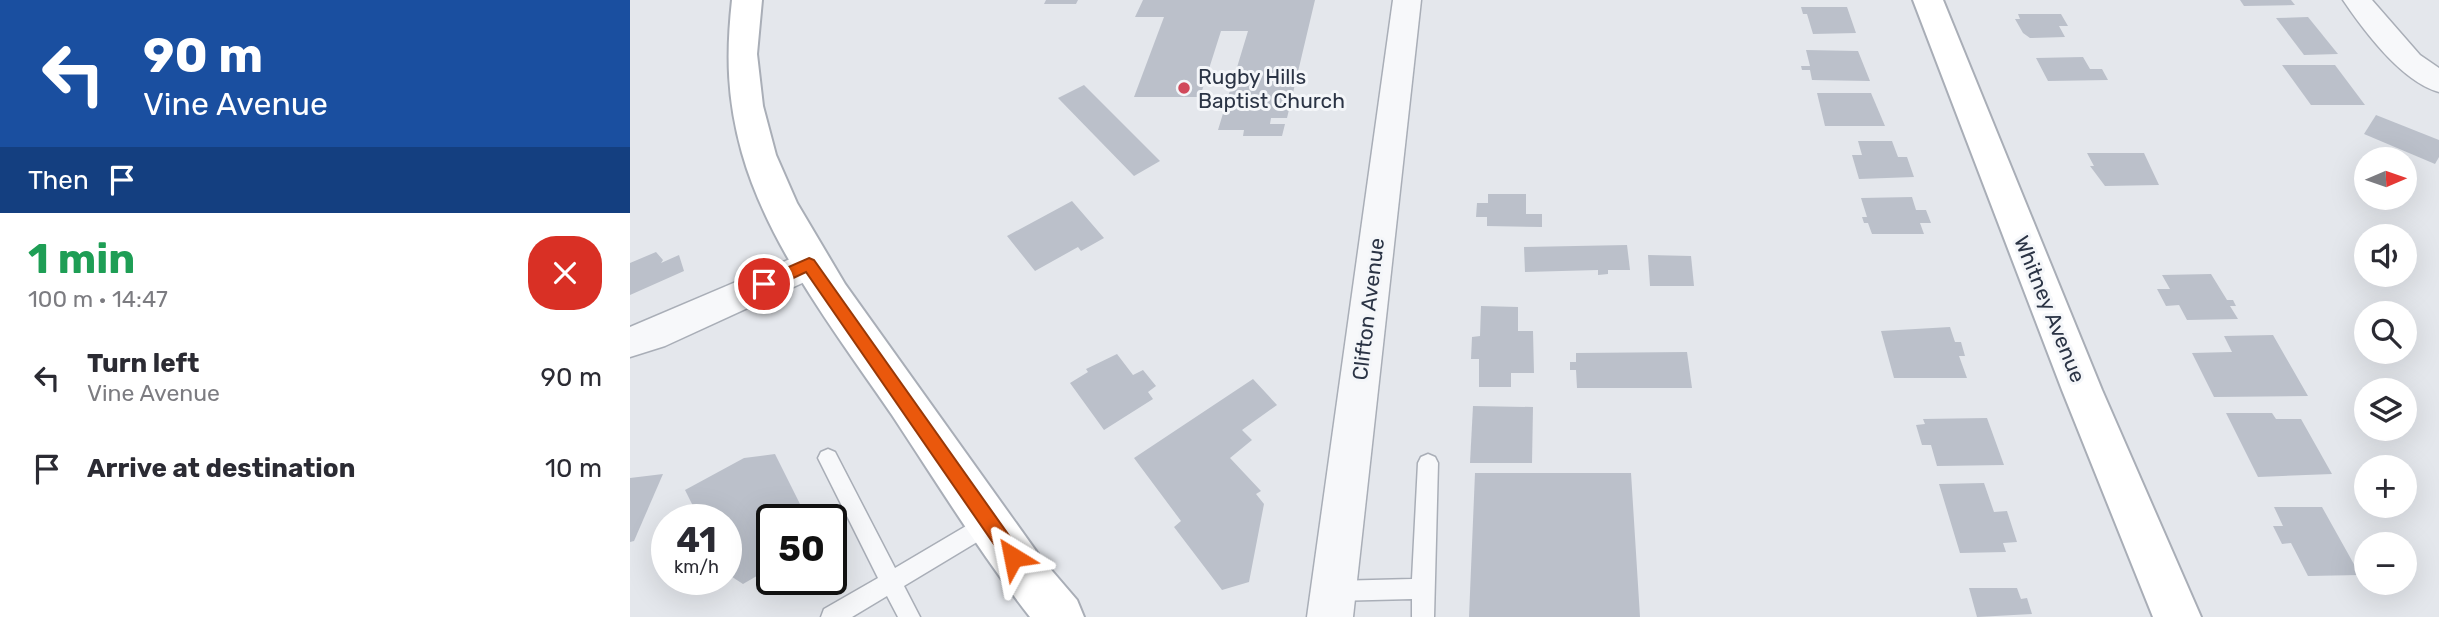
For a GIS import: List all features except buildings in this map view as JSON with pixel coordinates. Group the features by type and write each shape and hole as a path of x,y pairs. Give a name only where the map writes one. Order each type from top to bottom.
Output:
{"main road":[{"path":"747,0 743,94 763,172 809,264 990,523 1060,617"},
{"name":"Whitney Avenue","path":"1928,0 2077,377 2177,617"}],"street":[{"name":"Clifton Avenue","path":"1332,604 1407,0"},
{"path":"2357,0 2410,62 2439,82"},
{"path":"630,342 809,264"}],"lane":[{"path":"828,458 889,583 909,617"},
{"path":"1423,617 1428,463"},
{"path":"832,617 990,523"},
{"path":"1332,604 1422,589"}],"place":[{"name":"Rugby Hills Baptist Church","path":"1184,88"}],"route":[{"path":"764,284 809,264 1013,557"}]}
